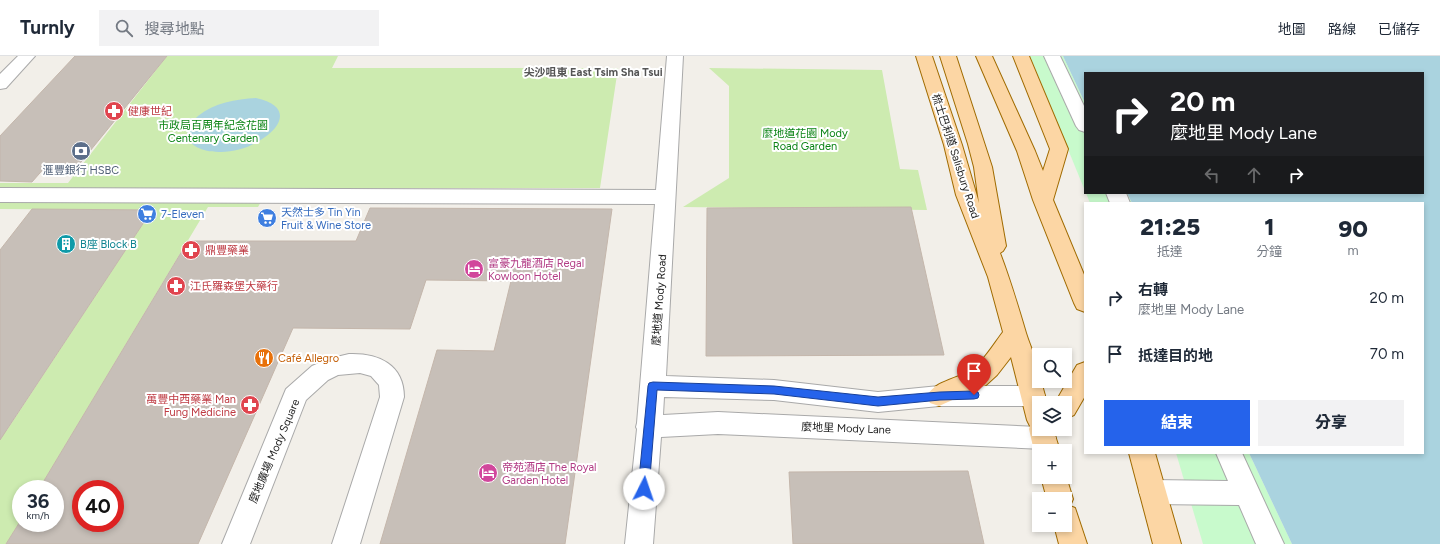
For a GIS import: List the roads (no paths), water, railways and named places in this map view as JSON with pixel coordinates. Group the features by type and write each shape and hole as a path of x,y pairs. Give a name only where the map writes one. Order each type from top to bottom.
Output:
{"main road":[{"name":"梳士巴利道 Salisbury Road","path":"924,56 953,145 966,195 999,277 1033,396"},
{"name":"梳士巴利道 Salisbury Road","path":"948,56 977,144 988,193 999,277"},
{"path":"984,56 1026,151 1043,200 1084,301"},
{"path":"1021,56 1059,149 1043,200"},
{"path":"940,396 978,378 990,368 1015,334"},
{"path":"1072,397 1084,374"},
{"path":"1142,454 1167,544"},
{"path":"1069,532 1073,544"}],"street":[{"path":"0,84 27,56"},
{"name":"麼地道 Mody Road","path":"639,544 648,427 653,386 675,56"},
{"path":"1052,56 1084,124"},
{"path":"0,195 666,197"},
{"name":"麼地廣場 Mody Square","path":"236,544 296,396 307,383 322,372 356,363 373,366 384,373 391,384 392,397 346,544"},
{"path":"653,386 774,390 878,402 940,396 1032,396"},
{"name":"麼地里 Mody Lane","path":"648,427 718,423 1032,433"},
{"path":"1230,454 1270,544"},
{"path":"1152,492 1247,493"}],"water":[{"path":"1063,56 1440,56 1440,544 1292,544 1249,454 1424,454 1424,202 1132,202 1128,194 1424,194 1424,72 1084,72 1084,101"},
{"path":"256,98 267,101 279,111 280,116 278,123 268,135 246,148 226,152 212,152 204,150 191,143 188,138 188,131 191,124 198,116 211,108 226,102"}],"place":[{"name":"健康世紀","path":"114,111"},
{"name":"滙豐銀行 HSBC","path":"81,151"},
{"name":"7-Eleven","path":"147,214"},
{"name":"天然士多 Tin Yin Fruit & Wine Store","path":"267,218"},
{"name":"B座 Block B","path":"66,244"},
{"name":"鼎豐藥業","path":"191,250"},
{"name":"富豪九龍酒店 Regal Kowloon Hotel","path":"474,269"},
{"name":"江氏羅森堡大藥行","path":"176,286"},
{"name":"Café Allegro","path":"264,358"},
{"name":"萬豐中西藥業 Man Fung Medicine","path":"250,405"},
{"name":"帝苑酒店 The Royal Garden Hotel","path":"488,473"}],"district":[{"name":"尖沙咀東 East Tsim Sha Tsui","path":"593,72"}],"park label":[{"name":"市政局百周年紀念花園 Centenary Garden","path":"213,131"},
{"name":"麼地道花園 Mody Road Garden","path":"805,139"}]}
